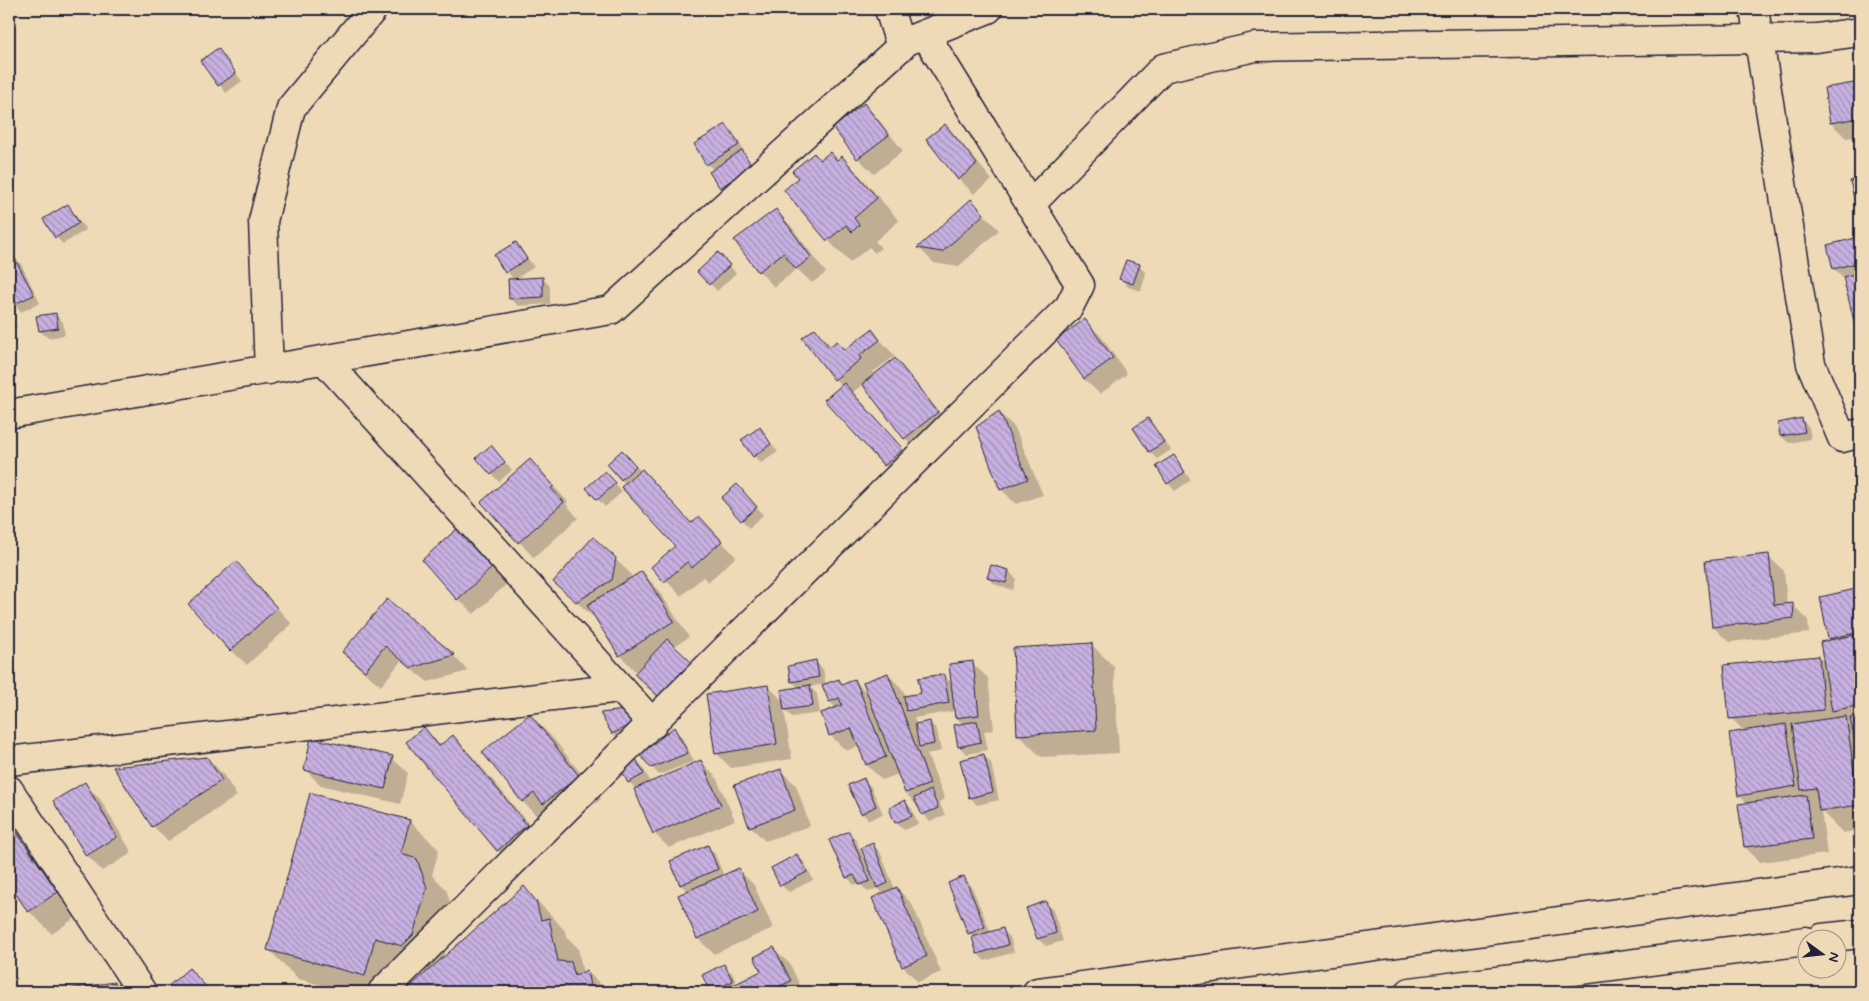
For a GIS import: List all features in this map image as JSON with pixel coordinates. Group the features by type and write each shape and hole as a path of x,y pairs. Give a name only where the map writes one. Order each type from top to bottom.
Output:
{"street":[{"path":"269,370 263,221 291,108 373,9"},
{"path":"889,9 901,47"},
{"path":"9,414 325,361 611,310 906,41 988,9"},
{"path":"1754,9 1811,364 1842,438 1860,433"},
{"path":"1030,205 1163,68 1256,47 1816,38 1860,32"},
{"path":"382,992 653,724 1069,307 1080,285 925,34"},
{"path":"325,361 653,724"},
{"path":"9,761 620,688"},
{"path":"9,790 142,992"},
{"path":"1037,992 1860,880"},
{"path":"1846,935 1860,934"},
{"path":"1410,992 1796,941"}],"building":[{"path":"218,48 236,73 218,86 200,61"},
{"path":"1860,82 1860,118 1830,123 1824,88"},
{"path":"864,103 889,135 857,159 833,128"},
{"path":"726,124 739,145 706,165 694,144"},
{"path":"945,124 977,164 958,180 926,139"},
{"path":"742,150 752,166 720,188 709,172"},
{"path":"830,152 837,160 842,156 877,198 854,218 859,225 852,232 846,225 827,241 784,190 798,178 792,171 814,153 820,160"},
{"path":"1860,179 1860,223 1850,181"},
{"path":"971,199 984,214 942,252 917,248"},
{"path":"68,204 79,223 55,238 43,219"},
{"path":"776,209 811,257 796,269 783,253 758,272 734,240"},
{"path":"1860,237 1860,262 1833,269 1827,245"},
{"path":"516,242 527,259 505,273 494,255"},
{"path":"718,252 730,265 709,285 697,272"},
{"path":"13,255 34,295 12,305 9,298 9,257"},
{"path":"1126,260 1140,264 1133,284 1119,279"},
{"path":"1860,272 1860,345 1843,277"},
{"path":"543,277 543,297 509,299 508,279"},
{"path":"56,313 58,328 39,331 36,316"},
{"path":"1085,319 1113,358 1084,379 1056,340"},
{"path":"815,328 829,347 837,341 844,350 872,329 880,340 859,356 861,359 834,380 802,338"},
{"path":"895,358 938,412 904,439 862,384"},
{"path":"844,383 903,449 884,466 824,400"},
{"path":"999,411 1028,479 1000,490 976,427"},
{"path":"1148,418 1164,442 1149,452 1133,428"},
{"path":"1802,418 1805,432 1780,436 1778,423"},
{"path":"760,427 771,444 753,457 741,440"},
{"path":"491,445 505,462 491,475 476,458"},
{"path":"622,450 636,466 621,480 607,464"},
{"path":"1174,455 1185,472 1167,484 1156,466"},
{"path":"530,459 554,486 551,488 564,502 518,543 481,502"},
{"path":"642,469 691,523 699,516 722,541 692,568 687,562 664,582 651,567 675,546 621,487"},
{"path":"605,471 616,483 597,500 586,488"},
{"path":"737,484 757,507 741,521 721,498"},
{"path":"459,527 494,566 457,600 422,560"},
{"path":"593,537 616,558 612,580 576,602 553,582"},
{"path":"1769,554 1774,605 1793,603 1794,618 1712,627 1705,561"},
{"path":"236,561 277,608 230,651 188,604"},
{"path":"991,565 1009,570 1006,583 987,578"},
{"path":"642,571 674,621 619,656 587,605"},
{"path":"1860,588 1860,632 1828,639 1820,597"},
{"path":"387,599 455,655 411,668 385,646 365,671 342,652"},
{"path":"1860,634 1860,705 1832,711 1820,642"},
{"path":"667,639 693,664 661,699 634,674"},
{"path":"1092,643 1096,730 1017,735 1013,648"},
{"path":"1819,656 1824,710 1729,719 1724,665"},
{"path":"816,660 819,677 791,682 788,666"},
{"path":"973,661 979,715 955,718 949,664"},
{"path":"888,673 930,784 905,793 863,682"},
{"path":"944,674 949,703 906,711 904,696 921,693 918,678"},
{"path":"839,679 842,685 855,679 886,757 866,765 851,728 829,736 821,713 842,705 839,698 829,702 822,685"},
{"path":"768,685 777,744 715,754 706,694"},
{"path":"810,685 813,706 784,710 781,690"},
{"path":"625,710 632,724 612,734 600,713"},
{"path":"530,714 579,776 543,804 534,793 522,802 482,752"},
{"path":"1846,716 1859,805 1819,811 1816,788 1801,790 1792,724"},
{"path":"1860,716 1860,763 1850,718"},
{"path":"930,721 934,744 919,747 915,724"},
{"path":"977,721 981,742 958,747 954,725"},
{"path":"1786,724 1796,786 1738,796 1729,733"},
{"path":"424,727 439,746 453,735 527,825 497,851 406,742"},
{"path":"674,727 688,753 651,768 640,755"},
{"path":"311,738 393,756 385,789 304,770"},
{"path":"984,754 993,792 969,798 960,760"},
{"path":"207,757 222,780 152,827 113,767"},
{"path":"635,757 644,774 628,783 619,766"},
{"path":"701,760 721,805 653,834 634,789"},
{"path":"781,769 795,810 749,827 734,785"},
{"path":"864,778 876,806 861,814 848,785"},
{"path":"85,782 117,837 86,856 53,801"},
{"path":"931,790 938,808 922,815 914,798"},
{"path":"310,793 410,820 401,854 417,859 427,888 413,935 402,946 375,938 365,976 267,950"},
{"path":"1806,795 1812,839 1744,847 1738,804"},
{"path":"905,800 912,816 895,823 889,808"},
{"path":"9,821 58,892 28,912 9,884"},
{"path":"849,831 870,881 859,885 854,875 846,878 829,840"},
{"path":"873,843 888,883 877,888 861,848"},
{"path":"708,845 718,869 680,885 670,861"},
{"path":"797,854 807,872 780,886 771,868"},
{"path":"739,868 758,912 697,939 678,895"},
{"path":"964,876 985,927 968,934 948,883"},
{"path":"524,886 536,901 541,920 549,918 558,961 571,962 575,976 587,970 591,992 404,992"},
{"path":"897,887 927,956 902,967 872,898"},
{"path":"1046,901 1056,933 1037,939 1026,908"},
{"path":"1003,928 1008,945 977,954 972,937"},
{"path":"774,947 791,981 767,992 725,992 724,990 761,971 754,957"},
{"path":"724,964 733,981 710,992 702,975"},
{"path":"189,968 211,992 168,992 165,989"},
{"path":"115,982 116,992 48,992"}]}
